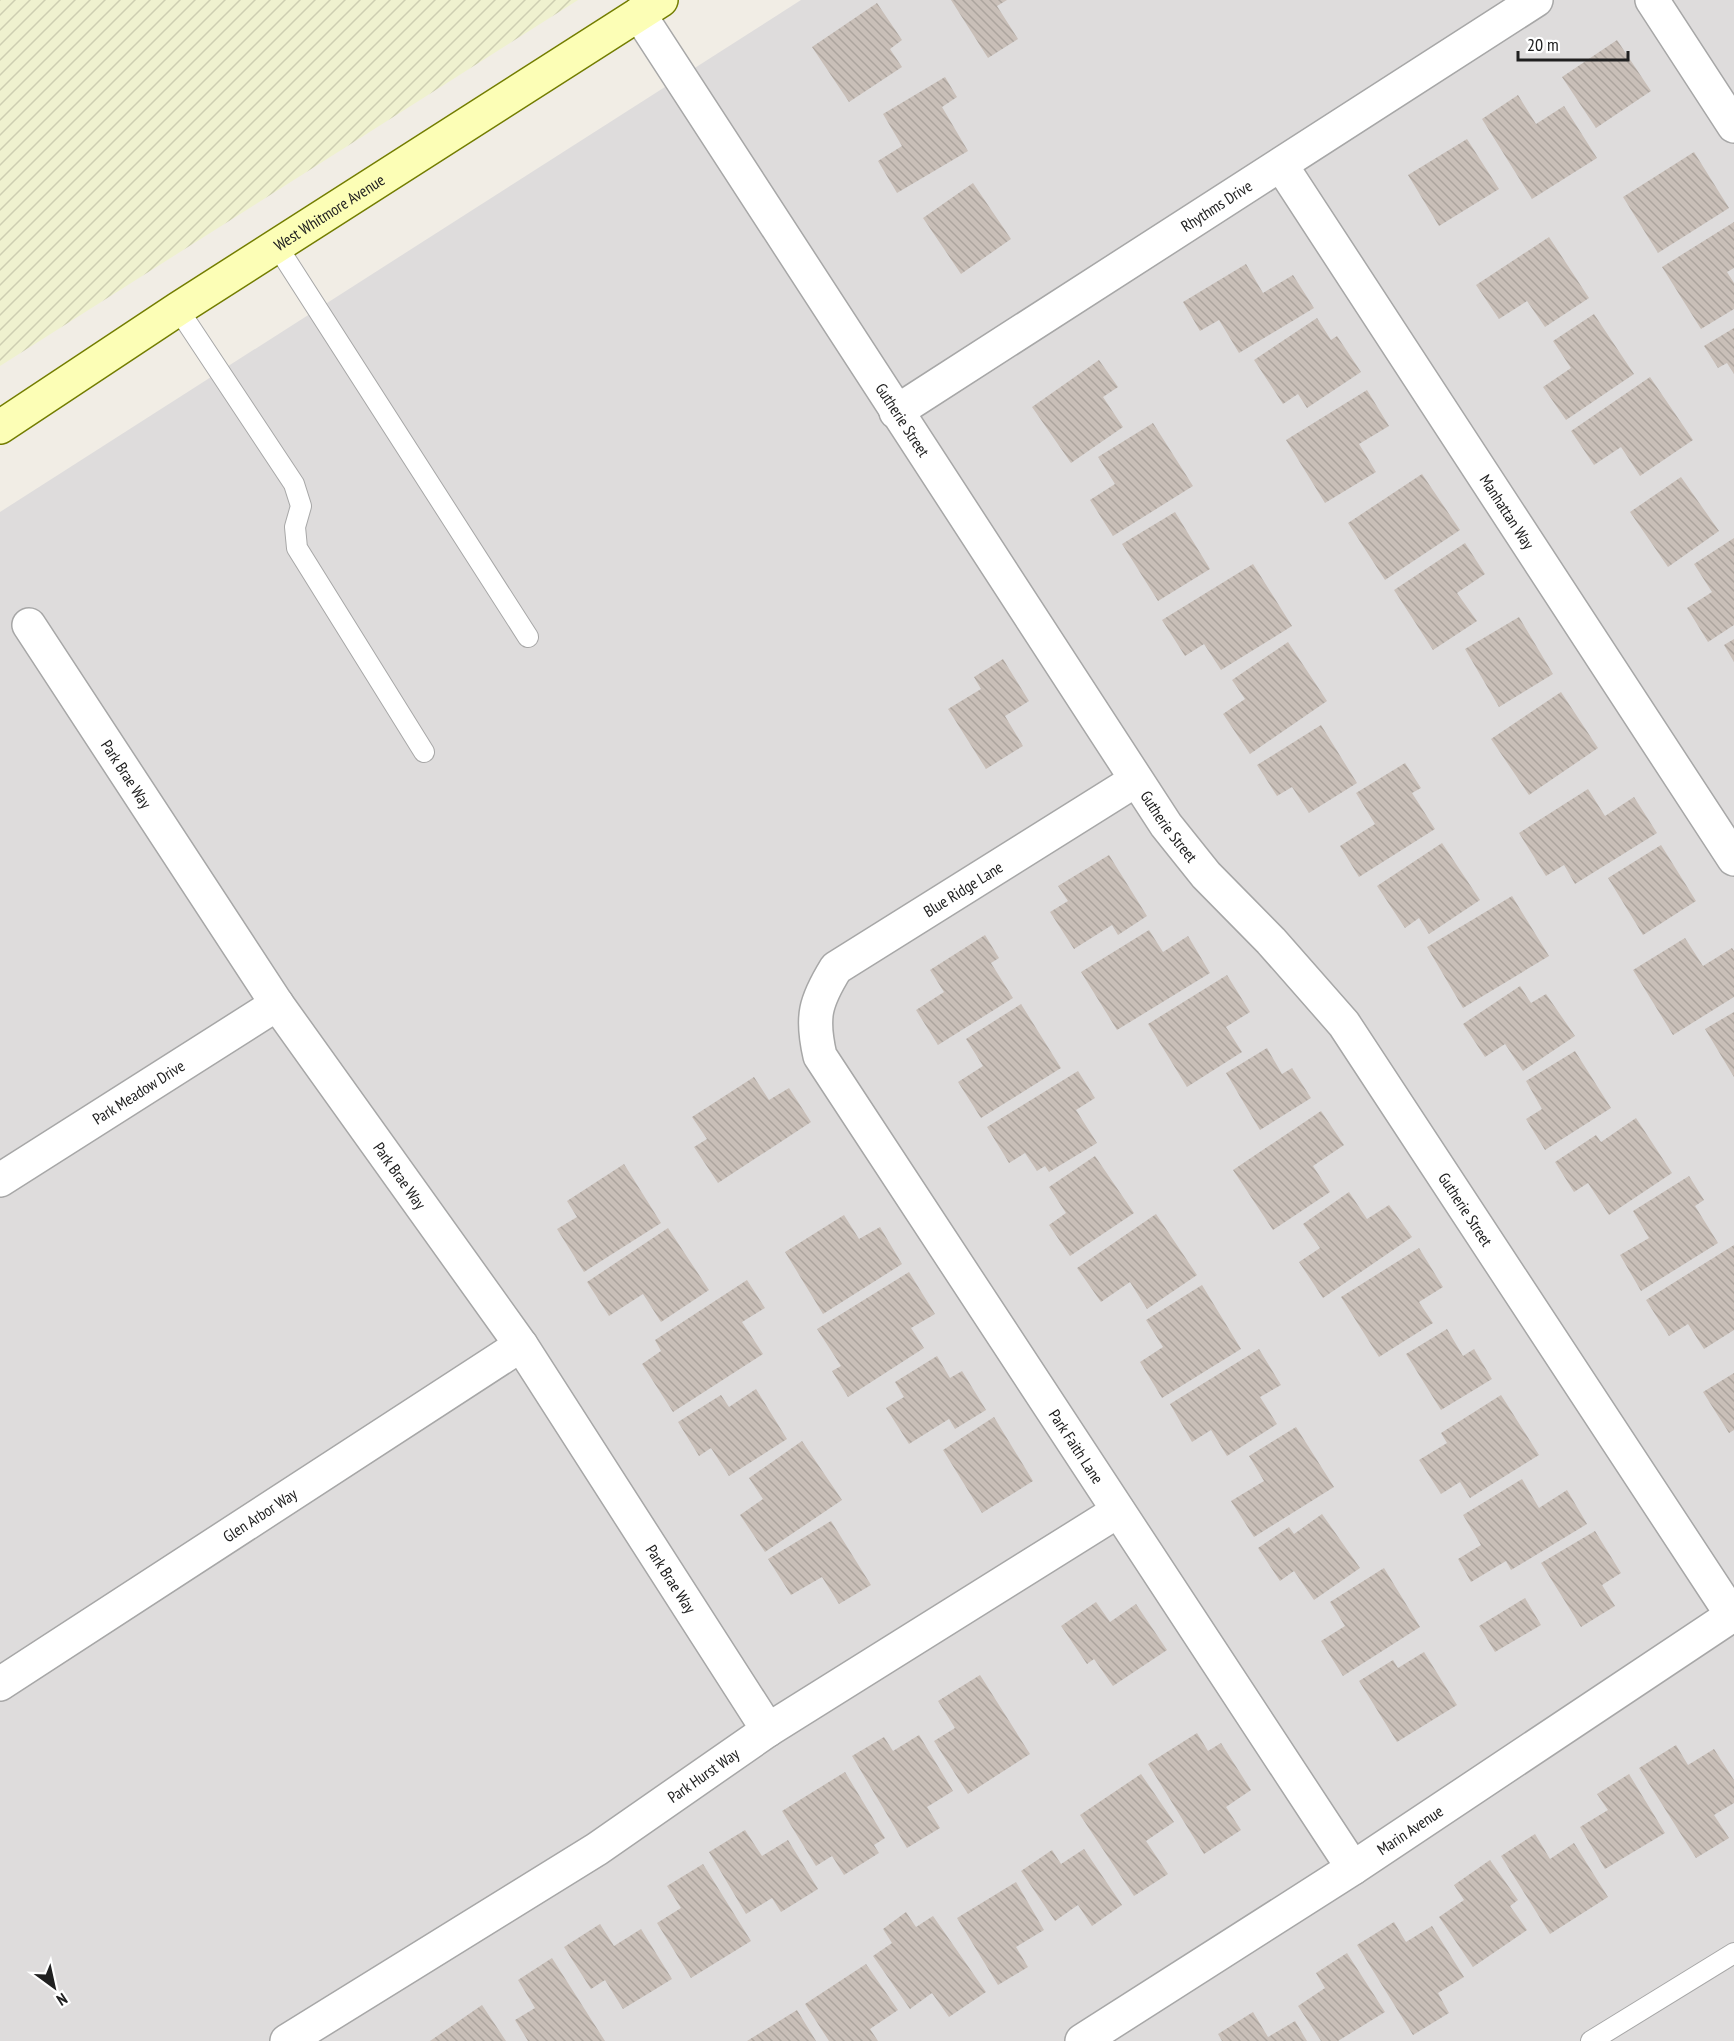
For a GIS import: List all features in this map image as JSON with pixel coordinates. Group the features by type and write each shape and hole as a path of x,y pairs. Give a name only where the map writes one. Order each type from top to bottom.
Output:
{"main road":[{"name":"West Whitmore Avenue","path":"0,427 178,309 650,7"}],"street":[{"name":"Rhythms Drive","path":"896,412 1536,0"},
{"path":"1652,0 1734,126"},
{"name":"Gutherie Street","path":"650,7 896,412 1166,825 1206,875 1271,941 1344,1024 1733,1614"},
{"name":"Manhattan Way","path":"1281,165 1734,859"},
{"name":"Park Brae Way","path":"29,625 277,1004 521,1345 768,1730"},
{"name":"Blue Ridge Lane","path":"815,1017 821,991 836,968 1136,780"},
{"name":"Park Meadow Drive","path":"0,1180 277,1004"},
{"name":"Park Faith Lane","path":"815,1017 815,1032 820,1056 1353,1868"},
{"name":"Glen Arbor Way","path":"0,1684 521,1345"},
{"name":"Park Hurst Way","path":"287,2041 597,1849 768,1730 1118,1512"},
{"name":"Marin Avenue","path":"1082,2041 1353,1868 1733,1614"}],"lane":[{"path":"277,246 528,637"},
{"path":"178,309 294,484 301,506 295,527 297,548 424,752"},
{"path":"1591,2041 1734,1953"}],"shaded area":[{"path":"801,0 1734,0 1734,2041 0,2041 0,512"}],"green space":[{"path":"0,0 578,0 0,366"}],"building":[{"path":"951,0 1007,0 997,6 1018,39 988,58"},
{"path":"877,3 902,40 890,49 902,67 849,102 812,47"},
{"path":"1617,40 1651,91 1596,128 1562,77"},
{"path":"945,77 957,97 942,107 968,151 897,193 878,161 902,146 883,114"},
{"path":"1518,95 1536,124 1564,106 1597,158 1532,199 1482,119"},
{"path":"1467,139 1499,189 1439,226 1408,175"},
{"path":"1694,152 1729,208 1658,253 1623,197"},
{"path":"973,183 1011,239 961,274 923,218"},
{"path":"1734,222 1734,268 1727,272 1734,283 1734,309 1701,329 1662,267"},
{"path":"1549,237 1589,298 1545,327 1527,301 1499,319 1476,285"},
{"path":"1246,264 1263,293 1293,275 1314,308 1239,353 1219,320 1200,331 1183,302"},
{"path":"1594,314 1634,374 1566,420 1543,387 1571,368 1553,341"},
{"path":"1317,318 1331,340 1337,336 1361,372 1307,408 1298,394 1283,404 1254,360"},
{"path":"1734,328 1734,374 1727,363 1718,368 1704,346"},
{"path":"1099,360 1118,387 1103,397 1123,427 1071,463 1032,407"},
{"path":"1650,377 1693,440 1640,476 1621,447 1594,465 1571,431"},
{"path":"1367,390 1389,426 1359,444 1376,472 1325,503 1286,440"},
{"path":"1153,423 1193,486 1113,536 1090,500 1115,484 1098,457"},
{"path":"1422,474 1460,530 1385,580 1348,523"},
{"path":"1681,477 1719,531 1668,567 1630,512"},
{"path":"1175,512 1210,569 1158,601 1122,544"},
{"path":"1734,538 1734,625 1708,642 1687,608 1712,592 1694,564"},
{"path":"1465,543 1485,574 1457,593 1477,621 1433,650 1394,590"},
{"path":"1253,564 1292,626 1221,670 1204,644 1185,656 1162,620"},
{"path":"1519,617 1553,674 1499,707 1465,649"},
{"path":"1734,639 1734,662 1724,645"},
{"path":"1288,642 1327,701 1250,754 1223,714 1245,699 1232,680"},
{"path":"1003,659 1029,701 1005,716 1023,746 986,769 948,709 981,689 974,677"},
{"path":"1561,692 1598,748 1529,795 1491,739"},
{"path":"1321,725 1357,783 1309,813 1292,787 1277,796 1257,765"},
{"path":"1405,763 1421,788 1412,793 1435,829 1359,877 1340,846 1375,824 1356,793"},
{"path":"1588,789 1605,816 1634,797 1657,833 1575,884 1564,865 1546,876 1519,833"},
{"path":"1442,843 1480,900 1429,934 1419,918 1405,928 1377,886"},
{"path":"1661,845 1696,901 1643,935 1608,878"},
{"path":"1109,855 1147,916 1118,935 1112,925 1074,949 1050,912 1068,901 1058,886"},
{"path":"1512,896 1549,956 1463,1008 1427,947"},
{"path":"1149,930 1163,952 1188,936 1210,973 1117,1030 1081,972"},
{"path":"985,935 999,958 991,963 1013,998 938,1045 916,1010 944,992 930,970"},
{"path":"1685,938 1703,966 1732,948 1734,951 1734,997 1673,1035 1633,970"},
{"path":"1227,975 1250,1012 1226,1027 1242,1052 1187,1087 1148,1024"},
{"path":"1520,986 1531,1003 1546,994 1575,1036 1523,1071 1505,1044 1485,1057 1463,1024"},
{"path":"1021,1004 1061,1068 981,1118 958,1082 983,1066 966,1039"},
{"path":"1734,1012 1734,1077 1705,1029"},
{"path":"1267,1048 1282,1074 1292,1068 1311,1098 1260,1130 1226,1073"},
{"path":"1575,1051 1611,1108 1545,1150 1526,1119 1542,1109 1526,1081"},
{"path":"1078,1071 1095,1098 1076,1110 1097,1143 1049,1172 1045,1166 1037,1171 1025,1153 1009,1163 987,1127"},
{"path":"754,1077 769,1100 789,1088 811,1122 718,1183 694,1147 707,1139 692,1117"},
{"path":"1321,1111 1344,1145 1313,1166 1330,1192 1273,1230 1233,1170"},
{"path":"1636,1118 1672,1173 1609,1215 1588,1183 1574,1192 1555,1162 1596,1135 1601,1142"},
{"path":"1095,1156 1134,1213 1070,1256 1049,1225 1066,1213 1049,1187"},
{"path":"624,1164 661,1223 584,1272 557,1229 577,1217 567,1201"},
{"path":"1689,1176 1704,1200 1695,1206 1718,1243 1641,1291 1620,1255 1649,1238 1633,1211"},
{"path":"1349,1192 1367,1219 1389,1205 1412,1237 1323,1298 1299,1262 1320,1248 1303,1224"},
{"path":"1156,1214 1197,1275 1147,1309 1130,1282 1101,1302 1077,1268"},
{"path":"844,1215 859,1239 880,1227 902,1264 823,1314 785,1252"},
{"path":"668,1228 709,1290 661,1322 643,1294 609,1316 587,1282"},
{"path":"1734,1245 1734,1330 1704,1349 1688,1324 1669,1336 1646,1300"},
{"path":"1419,1248 1443,1287 1419,1302 1433,1323 1379,1357 1341,1297"},
{"path":"909,1272 935,1314 911,1328 924,1348 848,1397 832,1371 841,1366 817,1329"},
{"path":"747,1280 765,1308 742,1322 763,1354 673,1412 642,1364 661,1351 655,1340"},
{"path":"1202,1285 1241,1349 1162,1398 1140,1362 1163,1347 1146,1320"},
{"path":"1447,1329 1463,1356 1474,1349 1492,1379 1441,1410 1406,1354"},
{"path":"1259,1349 1281,1385 1260,1397 1277,1424 1227,1456 1211,1430 1192,1442 1170,1404"},
{"path":"937,1356 950,1378 962,1371 986,1410 955,1429 949,1419 909,1444 886,1408 904,1397 895,1382"},
{"path":"1734,1373 1734,1430 1729,1433 1703,1392"},
{"path":"756,1389 787,1439 729,1476 711,1448 699,1456 678,1422 721,1395 729,1407"},
{"path":"1501,1395 1539,1455 1470,1498 1460,1482 1441,1494 1419,1460 1447,1443 1441,1433"},
{"path":"994,1417 1033,1481 982,1513 943,1450"},
{"path":"1296,1427 1334,1487 1254,1537 1231,1501 1264,1481 1249,1456"},
{"path":"802,1441 842,1500 765,1552 740,1515 763,1499 749,1478"},
{"path":"1522,1479 1539,1508 1567,1490 1587,1524 1511,1570 1506,1561 1471,1582 1458,1559 1481,1545 1463,1515"},
{"path":"1322,1514 1360,1568 1314,1600 1294,1571 1280,1581 1258,1548 1289,1527 1294,1534"},
{"path":"831,1521 871,1585 839,1604 822,1577 791,1595 768,1559"},
{"path":"1595,1531 1621,1573 1602,1585 1615,1606 1581,1627 1541,1563"},
{"path":"1384,1568 1420,1627 1343,1676 1321,1641 1345,1626 1330,1602"},
{"path":"1525,1598 1541,1625 1495,1652 1479,1626"},
{"path":"1096,1602 1110,1622 1136,1604 1167,1650 1113,1686 1094,1659 1087,1664 1061,1626"},
{"path":"1424,1652 1457,1705 1397,1742 1359,1681 1393,1660 1398,1668"},
{"path":"980,1675 1030,1754 968,1794 934,1741 955,1728 938,1701"},
{"path":"1197,1733 1208,1751 1221,1743 1251,1790 1226,1807 1241,1830 1204,1854 1148,1764"},
{"path":"919,1735 953,1791 927,1807 940,1828 907,1848 852,1756 884,1737 893,1751"},
{"path":"1676,1745 1688,1765 1714,1749 1734,1780 1734,1803 1714,1815 1729,1838 1696,1858 1639,1768"},
{"path":"845,1772 885,1838 874,1845 879,1853 844,1875 832,1856 816,1866 782,1811"},
{"path":"1141,1774 1174,1822 1146,1841 1168,1874 1134,1896 1080,1815"},
{"path":"1629,1774 1665,1833 1605,1869 1580,1827 1608,1810 1597,1794"},
{"path":"745,1830 762,1856 788,1840 818,1889 781,1912 772,1898 746,1914 709,1852"},
{"path":"1535,1834 1550,1859 1574,1843 1608,1897 1550,1934 1501,1856"},
{"path":"1084,1849 1122,1905 1092,1926 1078,1905 1055,1921 1021,1871 1052,1850 1061,1864"},
{"path":"1490,1860 1518,1900 1510,1906 1527,1930 1473,1967 1439,1917 1464,1900 1454,1885"},
{"path":"703,1864 751,1941 691,1978 657,1923 681,1908 667,1886"},
{"path":"1016,1882 1044,1930 1016,1947 1028,1967 998,1985 957,1918"},
{"path":"906,1912 916,1927 933,1916 986,1992 949,2017 932,1993 910,2009 873,1956 892,1943 883,1929"},
{"path":"1394,1922 1406,1942 1432,1926 1464,1977 1438,1993 1449,2013 1413,2035 1357,1945"},
{"path":"600,1924 614,1946 641,1929 672,1979 623,2009 605,1980 591,1989 564,1947"},
{"path":"1347,1953 1385,2012 1338,2041 1321,2041 1298,2006 1325,1988 1316,1973"},
{"path":"552,1958 605,2041 528,2041 515,2020 535,2008 518,1980"},
{"path":"866,1964 898,2010 870,2029 878,2041 829,2041 805,2004"},
{"path":"482,2005 506,2041 430,2041"},
{"path":"797,2010 816,2041 747,2041"},
{"path":"1253,2012 1268,2037 1295,2021 1307,2041 1222,2041 1218,2034"}]}
